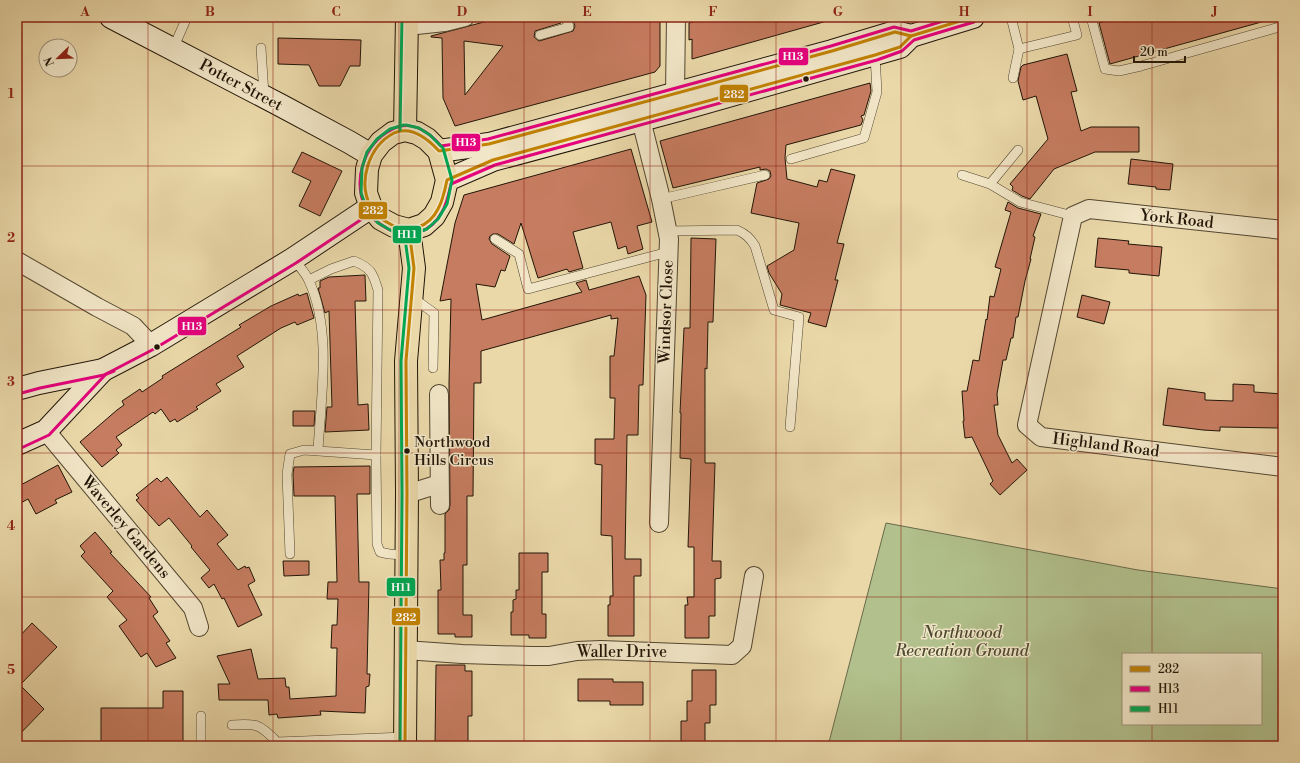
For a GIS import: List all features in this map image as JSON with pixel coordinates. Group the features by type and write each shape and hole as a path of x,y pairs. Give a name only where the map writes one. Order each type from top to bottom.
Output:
{"main road":[{"name":"Potter Street","path":"110,17 264,97 371,155"},
{"path":"439,151 489,144 639,112 875,55 900,47 911,36 972,17"},
{"path":"405,130 407,22"},
{"path":"677,102 895,32 911,36"},
{"path":"447,180 493,160 639,112"},
{"path":"405,130 417,133 427,139 439,151 447,180 442,202 434,216 424,225 409,230 394,226 381,219 371,207 366,193 367,169 371,155 381,142 393,133 405,130"},
{"path":"17,388 103,370 151,345 293,259 371,207"},
{"path":"405,742 407,494 406,361 414,268 409,230"},
{"path":"17,444 46,431 103,370"}],"street":[{"path":"407,22 445,22 465,17"},
{"path":"676,17 677,102"},
{"name":"Windsor Close","path":"639,112 668,231 659,523"},
{"name":"York Road","path":"1073,216 1089,209 1283,230"},
{"name":"Highland Road","path":"1073,216 1027,425 1041,437 1283,467"},
{"path":"17,261 133,326 151,345"},
{"path":"439,394 440,505"},
{"name":"Waverley Gardens","path":"46,431 193,608 199,627"},
{"path":"407,494 439,484"},
{"name":"Waller Drive","path":"405,650 531,656 549,656 577,651 600,650 732,655 742,646 754,576"}],"lane":[{"path":"173,50 187,17"},
{"path":"540,35 569,27 566,17"},
{"path":"1011,17 1019,49 1013,78"},
{"path":"1019,49 1077,35 1072,17"},
{"path":"1091,17 1105,69 1119,71 1283,26"},
{"path":"261,48 264,97"},
{"path":"791,159 864,138 877,92 875,55"},
{"path":"990,184 1018,150"},
{"path":"661,199 765,175"},
{"path":"962,175 990,184 1020,202 1073,216"},
{"path":"668,231 737,230 750,238 755,246 774,310 799,317 790,427"},
{"path":"495,239 518,254 528,289 668,252"},
{"path":"293,259 309,280 319,308 323,349 318,450"},
{"path":"309,280 331,269 354,261 364,265 372,272 378,290 376,455 377,544 380,552 406,555"},
{"path":"412,297 434,312 433,368"},
{"path":"290,554 287,474 290,454 304,450 318,450 376,455"},
{"path":"200,716 201,746"},
{"path":"232,724 250,723 265,729 277,742 405,742"}],"green space":[{"name":"Northwood Recreation Ground","path":"886,523 1138,570 1283,589 1283,746 828,746"}],"building":[{"path":"503,17 560,17 561,23 535,31 534,37 539,41 573,31 575,26 572,17 660,17 660,66 655,72 455,126 443,98 442,38 431,36","holes":["464,41 503,46 465,95"]},
{"path":"708,17 827,17 827,21 692,59 692,39 689,40 689,23"},
{"path":"1119,17 1264,17 1265,21 1110,64 1099,23"},
{"path":"278,38 361,40 360,66 350,66 340,86 319,86 309,65 278,64"},
{"path":"1067,54 1077,91 1071,92 1081,131 1091,127 1139,127 1139,152 1095,152 1054,169 1030,199 1012,190 1013,187 1010,184 1048,139 1036,96 1023,100 1018,81 1021,67 1023,65"},
{"path":"870,83 871,91 864,115 861,116 863,120 861,125 786,145 785,158 787,179 817,187 819,180 827,182 831,169 855,175 837,243 844,244 835,280 838,280 826,327 808,322 811,313 780,305 782,294 769,273 767,266 794,250 799,223 751,213 757,183 769,179 771,176 770,171 766,169 760,170 760,167 673,188 660,141"},
{"path":"631,149 652,222 637,226 643,249 628,254 626,246 618,249 611,222 573,232 583,268 569,272 567,269 538,278 521,223 514,244 498,234 493,234 490,236 489,239 492,244 510,256 505,271 501,270 495,287 476,284 482,320 582,292 576,283 586,280 589,290 639,276 646,295 643,385 639,385 638,435 627,435 625,559 641,559 641,576 634,576 634,636 608,636 608,605 610,605 610,596 613,596 612,536 601,535 602,465 595,464 595,439 614,439 615,398 610,398 610,356 614,356 618,318 611,319 611,315 481,351 481,383 474,383 473,496 467,496 467,565 463,565 463,615 472,615 472,637 455,637 455,634 438,634 438,590 441,590 440,560 444,560 445,514 449,510 450,505 449,383 451,299 440,301 455,223 464,195"},
{"path":"302,152 342,171 320,216 299,206 311,181 292,172"},
{"path":"1131,159 1173,164 1170,190 1128,184"},
{"path":"1008,202 1018,208 1041,214 1033,236 1035,237 1031,259 1018,317 1016,317 1013,338 1011,338 1006,360 1003,360 997,394 998,405 994,405 998,435 1012,463 1017,459 1027,470 1000,495 990,484 993,481 972,437 965,438 962,391 967,391 973,360 979,361 990,296 994,297 1001,269 995,267 1011,212 1005,210"},
{"path":"691,238 716,239 713,322 708,322 707,369 705,368 705,463 715,463 712,561 721,561 721,578 715,579 715,616 709,616 709,638 685,638 685,605 688,605 687,597 694,597 694,547 688,547 691,459 680,458 680,413 684,328 690,328"},
{"path":"1098,238 1129,241 1128,244 1162,247 1159,276 1129,273 1129,270 1095,267"},
{"path":"365,275 366,301 355,301 358,405 368,404 369,430 325,432 327,407 332,407 329,311 325,313 318,288 320,288 320,281 329,277"},
{"path":"307,293 314,318 297,325 295,322 281,328 237,356 244,367 216,384 221,391 196,407 198,409 177,422 175,419 170,422 161,409 155,414 153,412 116,437 122,445 116,450 119,453 102,467 80,442 124,405 122,401 140,389 142,392 163,378 162,376 241,327 239,325 271,306 298,294 299,296"},
{"path":"1082,295 1110,302 1104,324 1077,317"},
{"path":"1233,384 1254,385 1254,392 1283,394 1283,424 1278,424 1278,428 1220,427 1220,431 1163,425 1168,388 1205,393 1205,400 1233,401"},
{"path":"293,411 315,411 314,426 293,426"},
{"path":"58,465 72,492 55,500 57,503 36,514 28,499 17,505 17,487"},
{"path":"370,466 370,494 357,494 359,582 369,582 367,674 370,674 369,686 366,687 365,713 320,711 321,715 278,718 277,714 269,715 268,700 219,700 218,684 230,684 217,656 251,649 258,679 285,678 286,687 289,687 290,699 336,696 337,648 331,648 332,625 337,625 338,599 327,599 328,582 337,582 335,496 294,496 294,467"},
{"path":"167,477 200,517 207,510 228,535 217,544 238,570 245,566 246,568 249,567 255,581 248,585 262,615 238,627 224,598 222,599 214,584 209,588 201,578 210,570 191,547 192,546 169,518 159,526 136,500 139,498 136,495 157,478 161,482"},
{"path":"95,532 112,552 110,553 151,597 149,598 158,612 153,616 170,641 166,643 176,658 156,667 147,653 141,657 119,626 127,620 107,597 113,591 81,556 85,552 80,546"},
{"path":"519,553 548,553 548,572 542,572 542,614 546,614 546,638 529,638 529,635 511,635 511,612 513,612 513,600 516,599 516,590 519,590"},
{"path":"283,561 309,561 309,575 284,576"},
{"path":"32,623 57,647 20,685 44,709 17,737 17,639"},
{"path":"436,665 465,665 465,671 472,671 472,716 468,716 468,746 435,746"},
{"path":"692,670 716,670 716,705 710,705 710,723 705,723 705,742 702,742 702,746 681,746 681,721 687,721 687,701 692,701"},
{"path":"578,679 613,679 613,682 643,682 643,705 610,705 610,701 578,701"},
{"path":"163,691 183,691 183,746 101,746 101,708 163,708"}],"transit line":[{"name":"H11","path":"400,130 402,17"},
{"name":"H13","path":"956,17 911,31 894,27 831,46 488,139 441,146 424,131 418,128 412,126 398,127 382,136 374,144 368,154 363,164 361,175 360,186 362,198 370,215 388,229 403,234 411,234 425,230 432,225 442,212 448,198 451,184 495,165 877,60 902,51 914,40 974,22"},
{"name":"282","path":"911,36 973,17"},
{"name":"282","path":"895,32 911,36 900,47 875,55 493,160 447,180 443,199 434,215 424,224 412,229 398,228 386,222 373,210 367,197 365,187 366,176 372,156 385,139 394,133 407,131 419,134 439,151 489,144 832,51 895,32"},
{"name":"H11","path":"404,125 390,129 377,139 367,152 362,168 361,193 367,209 378,223 392,231 409,235 427,229 438,219 447,204 452,180 443,148 430,135 419,128 406,125"},
{"name":"H13","path":"19,449 49,435 106,374 154,349 296,263 374,211"},
{"name":"282","path":"405,746 407,494 406,361 414,268 409,230"},
{"name":"H11","path":"400,746 402,494 401,361 409,268 404,231"},
{"name":"H13","path":"18,394 104,375 114,371"}],"place":[{"name":"Northwood Hills Circus","path":"407,451"}]}
